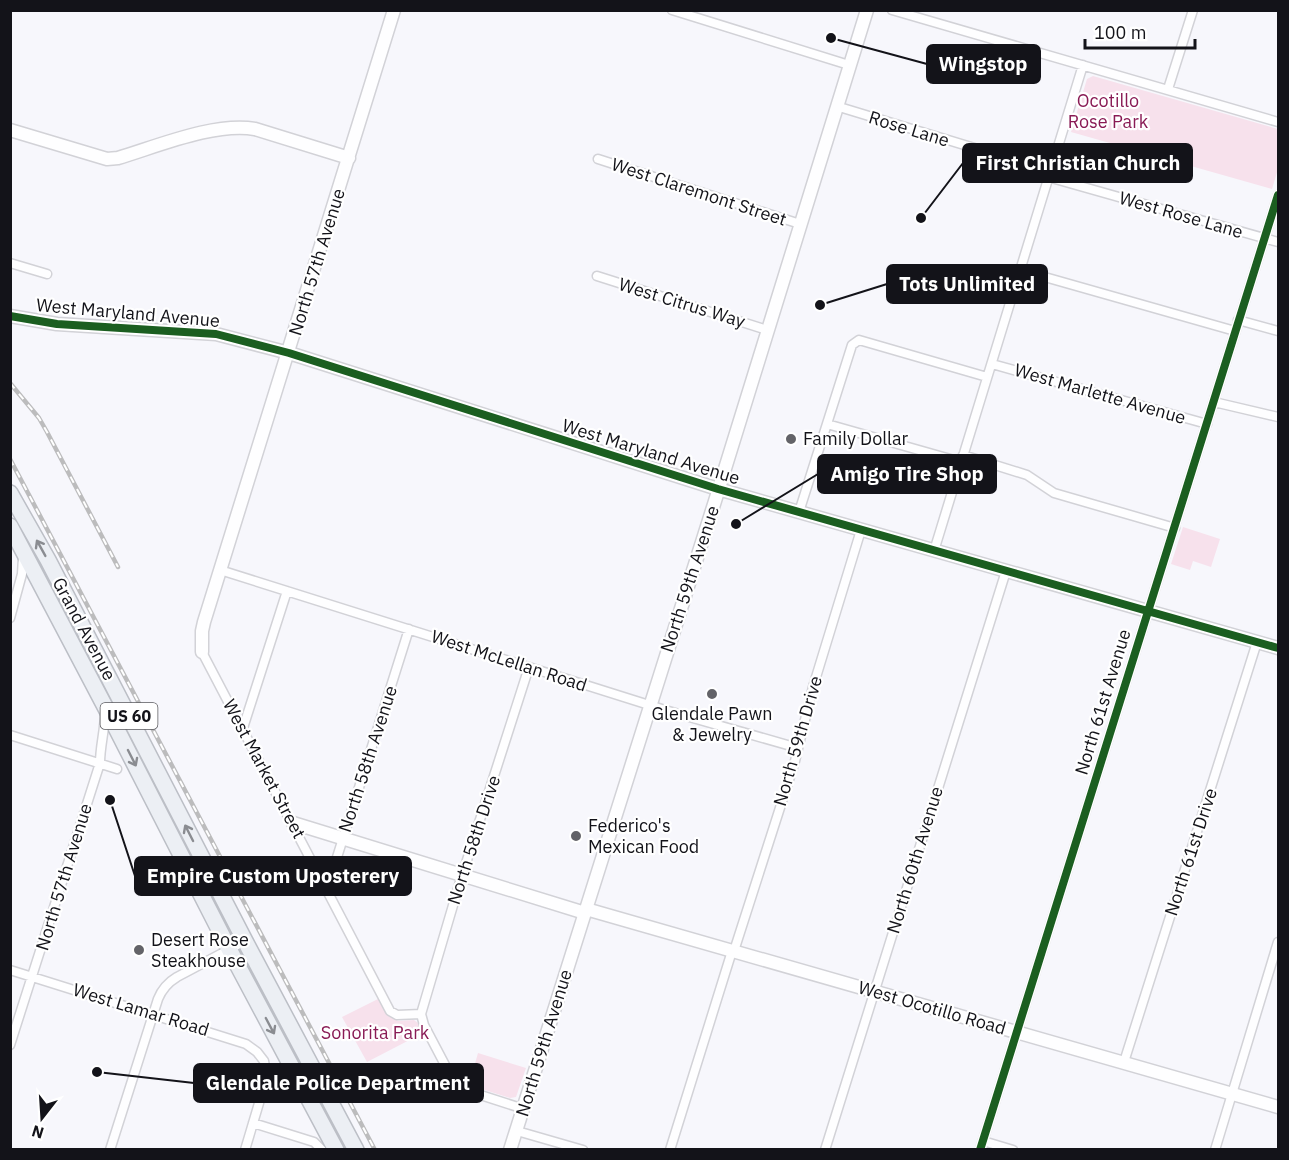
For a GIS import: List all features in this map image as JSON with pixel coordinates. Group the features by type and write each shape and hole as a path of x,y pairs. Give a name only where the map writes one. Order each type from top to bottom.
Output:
{"highway":[{"name":"Grand Avenue","path":"10,493 64,591 245,941 356,1149"},
{"name":"Grand Avenue","path":"10,526 229,949 336,1149"}],"street":[{"name":"North 57th Avenue","path":"202,652 202,631 220,570 394,10"},
{"path":"672,10 849,65"},
{"name":"North 59th Avenue","path":"511,1149 867,10"},
{"path":"892,10 1278,122"},
{"path":"1168,89 1193,10"},
{"path":"934,551 1083,65"},
{"name":"Rose Lane","path":"836,106 1049,174"},
{"path":"10,130 107,159 118,158 221,128 240,126 349,158"},
{"name":"West Claremont Street","path":"598,159 800,224"},
{"name":"West Rose Lane","path":"1049,174 1278,242"},
{"name":"North 61st Avenue","path":"981,1145 1278,195"},
{"path":"10,263 47,274"},
{"path":"1020,270 1235,331"},
{"name":"West Citrus Way","path":"597,276 767,330"},
{"name":"West Maryland Avenue","path":"10,316 51,323 216,334 289,353 718,489 1278,648"},
{"path":"1238,320 1278,331"},
{"name":"West Marlette Avenue","path":"827,424 852,345 859,340 987,376"},
{"name":"West Marlette Avenue","path":"992,364 1207,424"},
{"name":"West Marlette Avenue","path":"1214,402 1278,417"},
{"path":"799,512 827,424 1027,475 1054,493 1175,528"},
{"name":"North 59th Drive","path":"670,1149 798,748 813,687 861,530"},
{"path":"10,618 18,596 23,568 22,547"},
{"name":"West McLellan Road","path":"220,570 529,668 798,748"},
{"name":"North 60th Avenue","path":"825,1149 1006,572"},
{"path":"18,596 30,582 37,583 46,592"},
{"path":"243,728 287,591"},
{"name":"North 58th Avenue","path":"327,889 409,629"},
{"name":"North 61st Drive","path":"1124,1062 1257,642"},
{"name":"West Market Street","path":"202,652 390,1011 397,1015 421,1014"},
{"name":"North 58th Drive","path":"421,1014 529,668"},
{"name":"North 57th Avenue","path":"10,1045 100,763 100,750 105,730 105,706"},
{"path":"10,735 117,769"},
{"name":"West Ocotillo Road","path":"293,823 586,911 1278,1107"},
{"path":"110,1149 160,994 168,982 245,941"},
{"path":"1215,1149 1278,942"},
{"name":"West Lamar Road","path":"10,970 246,1044 264,1061 266,1072 253,1123"},
{"path":"421,1014 424,1025 454,1082 469,1092 524,1109"},
{"path":"245,1149 253,1123 314,1142 321,1149"},
{"path":"517,1131 583,1149"},
{"path":"981,1145 1012,1149"}],"green space":[{"name":"Ocotillo Rose Park","path":"1093,76 1278,129 1278,169 1272,189 1071,132 1087,79"},
{"path":"1183,527 1220,539 1211,567 1193,561 1190,570 1171,564"},
{"name":"Sonorita Park","path":"378,999 388,1015 398,1021 414,1020 423,1033 367,1062 342,1017"},
{"name":"Sonorita Park","path":"478,1053 526,1068 516,1097 510,1098 469,1085"}],"railway":[{"path":"10,383 39,418 118,567"},
{"path":"10,459 375,1150"}],"cycle path":[{"path":"980,1150 1278,195"},
{"path":"10,316 57,324 216,334 289,353 718,489 1278,648"}],"place":[{"name":"Wingstop","path":"831,38"},
{"name":"First Christian Church","path":"921,218"},
{"name":"Tots Unlimited","path":"820,305"},
{"name":"Family Dollar","path":"791,439"},
{"name":"Amigo Tire Shop","path":"736,524"},
{"name":"Glendale Pawn & Jewelry","path":"712,694"},
{"name":"Empire Custom Uposterery","path":"110,800"},
{"name":"Federico's Mexican Food","path":"576,836"},
{"name":"Desert Rose Steakhouse","path":"139,950"},
{"name":"Glendale Police Department","path":"97,1072"}]}
